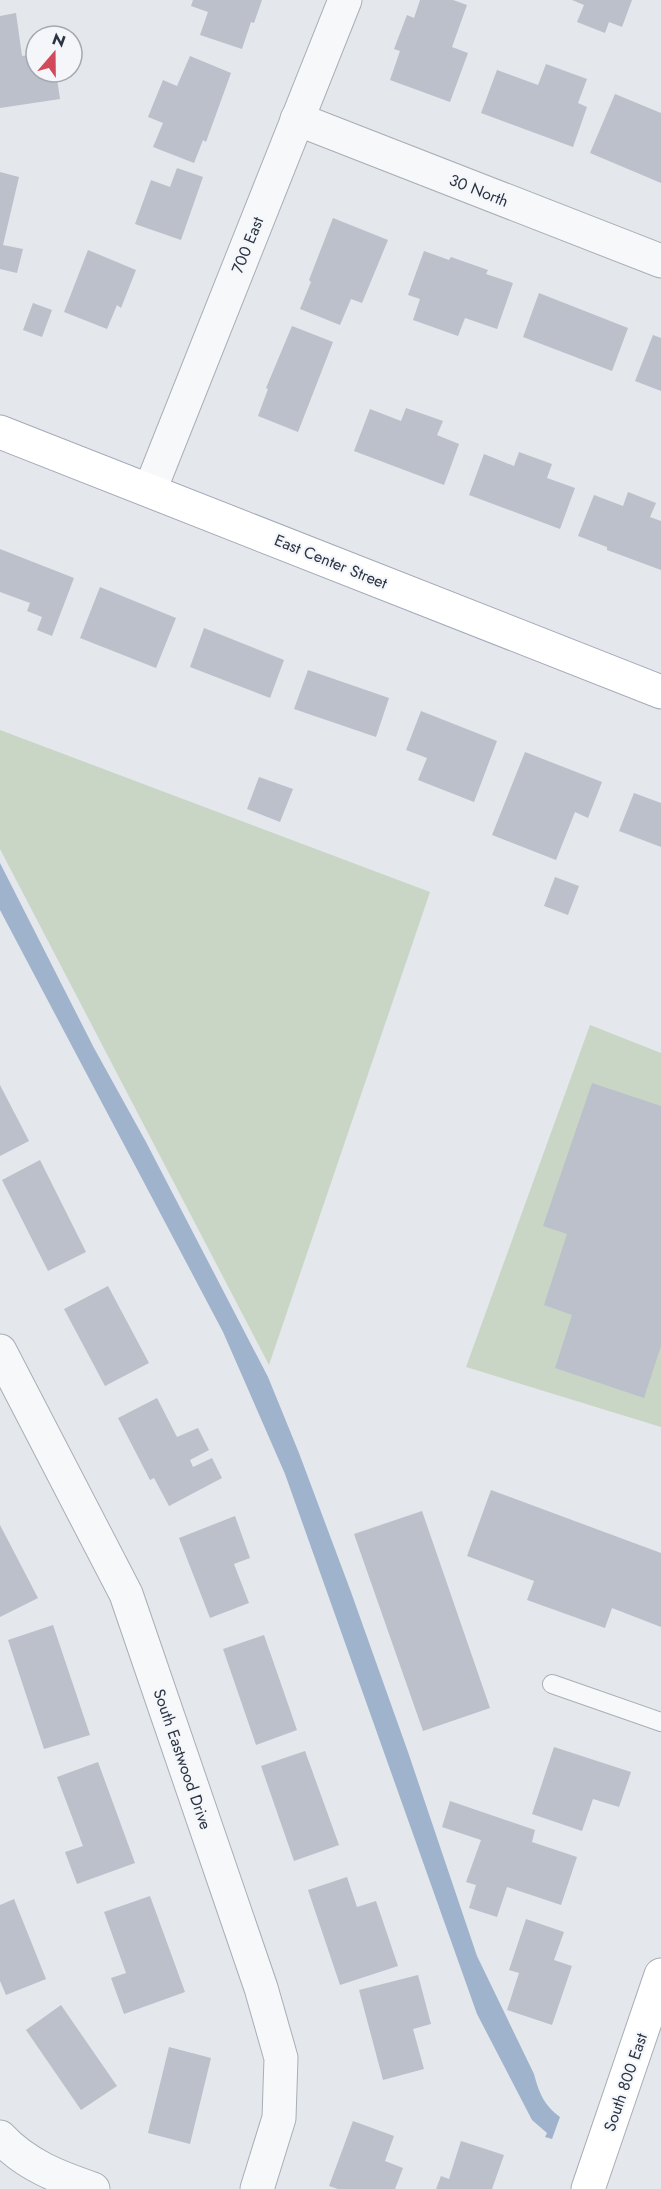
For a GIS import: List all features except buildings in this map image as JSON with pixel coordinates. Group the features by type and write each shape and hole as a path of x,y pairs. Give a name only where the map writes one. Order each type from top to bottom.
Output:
{"main road":[{"name":"East Center Street","path":"0,432 661,692"},
{"name":"South 800 East","path":"588,2189 661,1975"}],"street":[{"name":"700 East","path":"150,490 345,0"},
{"name":"30 North","path":"297,119 661,261"},
{"name":"South Eastwood Drive","path":"0,1350 126,1594 261,1988 281,2058 279,2118 257,2189"},
{"path":"0,2137 14,2152 33,2165 93,2189"}],"lane":[{"path":"552,1684 661,1722"}],"green space":[{"path":"0,730 430,892 269,1365 0,849"},
{"path":"590,1025 661,1053 661,1427 466,1367"}],"water":[{"path":"0,863 94,1048 146,1142 268,1377 351,1592 477,1956 534,2074 543,2098 560,2117 552,2139 545,2137 547,2133 532,2120 477,2014 285,1474 223,1332 0,910"}]}
